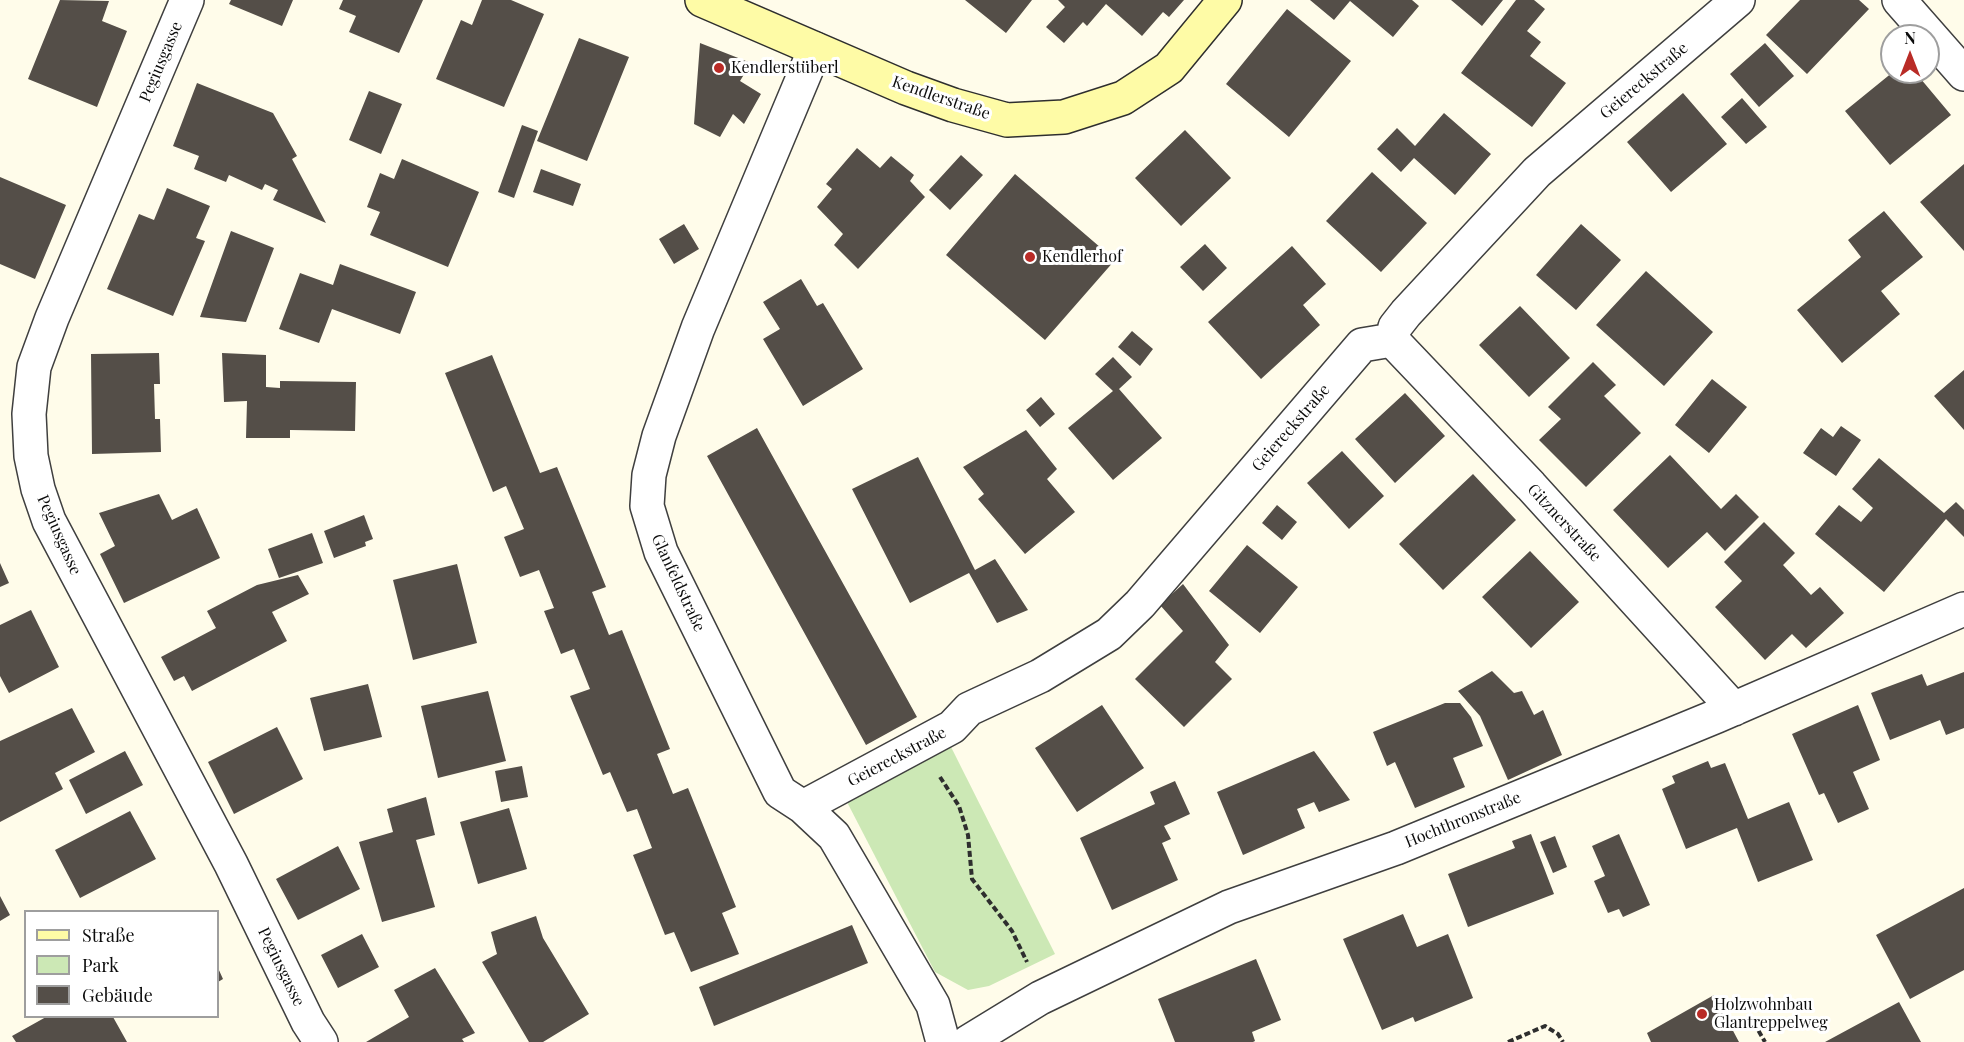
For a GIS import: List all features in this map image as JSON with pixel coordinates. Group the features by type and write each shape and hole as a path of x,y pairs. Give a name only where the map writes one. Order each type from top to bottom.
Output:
{"street":[{"name":"Pegiusgasse","path":"187,0 52,318 34,367 29,414 31,456 38,489 54,530 231,864 308,1022 321,1042"},
{"name":"Kendlerstraße","path":"702,0 953,105 1007,120 1064,117 1124,98 1169,68 1225,0"},
{"name":"Geiereckstraße","path":"803,807 952,727 969,709 1040,676 1109,634 1140,604 1362,345 1392,340 1395,327 1406,313 1538,172 1738,0"},
{"path":"1899,0 1964,74"},
{"name":"Glanfeldstraße","path":"815,49 698,328 659,436 649,475 647,506 661,552 780,792 803,807 834,836 933,1005 943,1042"},
{"name":"Gitznerstraße","path":"1392,340 1539,495 1734,709"},
{"name":"Hochthronstraße","path":"968,1042 1040,998 1229,907 1396,848 1734,709 1964,609"}],"path":[{"path":"915,746 959,806 968,835 972,879 1012,931 1023,950 1029,978 1040,998"},
{"path":"1754,1023 1765,1042"},
{"path":"1508,1042 1545,1026 1558,1034 1563,1042"}],"green space":[{"path":"946,737 1055,954 989,986 968,990 935,972 848,804 851,789"}],"building":[{"path":"60,0 109,1 102,21 127,31 97,107 28,79"},
{"path":"231,0 293,0 282,26 229,4"},
{"path":"343,0 423,0 399,53 349,32 356,16 339,9"},
{"path":"482,0 511,0 544,14 504,107 436,79 461,20 472,25"},
{"path":"965,0 1032,0 1006,33"},
{"path":"1058,0 1184,0 1169,17 1163,12 1142,36 1106,4 1087,26 1083,22 1064,43 1046,27 1065,7"},
{"path":"1310,0 1412,0 1419,6 1393,37 1350,1 1334,20"},
{"path":"1451,0 1503,0 1482,26"},
{"path":"1516,0 1534,0 1545,9 1527,31 1541,42 1530,56 1566,83 1532,127 1461,73"},
{"path":"1800,0 1859,0 1869,9 1807,74 1766,35"},
{"path":"1287,9 1351,61 1289,137 1226,84"},
{"path":"579,38 629,57 587,161 537,141"},
{"path":"700,43 751,63 740,81 761,94 744,124 733,114 720,137 694,124"},
{"path":"1765,43 1794,76 1759,107 1730,74"},
{"path":"197,83 273,113 297,156 292,159 326,223 273,200 278,190 265,184 262,190 229,175 226,182 194,169 199,156 173,146"},
{"path":"1880,83 1925,84 1951,115 1890,165 1845,111"},
{"path":"369,91 402,104 381,154 349,140"},
{"path":"1683,93 1727,144 1671,192 1627,142"},
{"path":"1742,98 1767,127 1746,144 1721,117"},
{"path":"1444,113 1491,154 1455,195 1414,158 1401,172 1377,149 1397,128 1415,146"},
{"path":"522,125 538,131 514,198 498,192"},
{"path":"1185,130 1231,178 1181,226 1135,178"},
{"path":"857,148 880,168 891,156 914,175 910,181 925,197 858,269 834,245 843,234 817,207 832,189 826,184"},
{"path":"961,155 983,175 950,210 929,190"},
{"path":"402,159 479,192 448,267 370,235 380,212 367,207 380,173 394,179"},
{"path":"1964,164 1964,251 1920,202"},
{"path":"541,169 581,184 573,206 533,192"},
{"path":"1372,172 1427,223 1381,272 1326,221"},
{"name":"Kendlerhof","path":"1015,174 1115,260 1045,340 946,255"},
{"path":"0,177 66,205 35,279 0,264"},
{"path":"167,188 210,206 196,238 205,241 173,316 107,289 139,214 154,220"},
{"path":"1884,211 1923,257 1881,291 1900,314 1842,363 1797,310 1861,257 1848,240"},
{"path":"684,224 699,249 674,264 659,239"},
{"path":"1581,224 1621,260 1576,310 1536,275"},
{"path":"231,231 274,248 246,322 200,317"},
{"path":"1205,244 1227,268 1203,291 1180,267"},
{"path":"1292,246 1326,284 1303,305 1320,325 1261,379 1208,322"},
{"path":"340,264 416,292 400,334 332,309 319,343 279,329 300,273 333,285"},
{"path":"1646,271 1713,332 1664,386 1596,325"},
{"path":"801,279 817,306 823,303 863,369 803,406 763,339 780,329 763,302"},
{"path":"1520,306 1570,358 1529,397 1479,345"},
{"path":"1132,331 1153,349 1140,366 1118,347"},
{"path":"159,353 160,384 154,384 155,419 160,419 161,452 92,454 91,354"},
{"path":"222,353 266,355 266,387 280,388 280,381 356,382 355,431 290,430 290,438 246,438 247,401 224,402"},
{"path":"492,355 540,473 557,467 606,587 592,592 609,635 622,630 670,749 657,754 673,794 688,788 736,907 722,913 739,954 691,972 674,932 665,935 633,855 652,848 637,809 627,812 610,772 603,775 570,696 590,689 574,649 561,654 544,611 554,608 539,570 520,577 504,537 524,529 506,486 493,492 445,373"},
{"path":"1113,357 1132,377 1119,389 1162,438 1113,480 1068,428 1113,391 1095,374"},
{"path":"1593,362 1616,385 1604,396 1641,433 1586,487 1539,440 1561,419 1548,407"},
{"path":"1964,370 1964,430 1934,396"},
{"path":"1712,379 1747,407 1709,453 1675,425"},
{"path":"1405,393 1445,436 1395,483 1355,439"},
{"path":"1041,397 1055,414 1040,427 1026,410"},
{"path":"1841,426 1861,440 1836,476 1803,453 1821,428 1833,437"},
{"path":"757,428 917,717 866,745 707,456"},
{"path":"1026,430 1057,469 1047,479 1075,512 1025,554 978,499 984,494 963,467"},
{"path":"1342,451 1384,496 1349,529 1307,483"},
{"path":"1670,455 1721,509 1736,494 1759,517 1725,551 1707,532 1668,568 1613,510"},
{"path":"918,457 975,570 995,559 1028,610 997,623 969,573 910,603 852,489"},
{"path":"1879,458 1944,513 1956,502 1964,510 1964,537 1946,519 1884,592 1815,534 1839,505 1861,522 1873,508 1852,489"},
{"path":"1473,474 1516,520 1443,590 1399,544"},
{"path":"159,494 172,520 197,508 220,558 124,603 100,554 115,546 99,513"},
{"path":"1277,505 1297,522 1282,540 1262,523"},
{"path":"364,515 373,539 365,542 366,546 334,558 324,531"},
{"path":"1764,522 1795,553 1783,565 1811,595 1820,587 1844,613 1806,648 1792,634 1765,660 1715,607 1742,581 1724,562"},
{"path":"312,533 323,563 279,578 268,549"},
{"path":"1247,545 1298,587 1260,633 1209,591"},
{"path":"1530,551 1579,602 1531,648 1482,597"},
{"path":"0,563 9,583 0,587"},
{"path":"457,564 477,643 413,660 393,580"},
{"path":"298,575 309,594 272,612 287,641 192,691 184,676 174,681 161,657 216,628 207,611 257,585"},
{"path":"1183,584 1229,645 1215,662 1232,679 1184,727 1135,679 1183,631 1160,605"},
{"path":"31,610 59,667 9,693 0,676 0,625"},
{"path":"1492,671 1514,693 1522,691 1534,715 1543,710 1562,755 1508,780 1480,716 1458,691"},
{"path":"1964,672 1964,728 1946,735 1940,720 1890,740 1871,693 1922,674 1927,686"},
{"path":"368,684 382,737 324,751 310,698"},
{"path":"488,691 506,761 438,778 421,706"},
{"path":"1445,703 1460,703 1471,717 1483,746 1453,758 1465,787 1415,808 1395,762 1387,766 1373,732"},
{"path":"1102,705 1144,768 1077,812 1035,748"},
{"path":"1858,705 1880,760 1853,772 1869,809 1838,823 1824,793 1819,795 1792,734"},
{"path":"72,708 95,752 55,773 63,789 0,822 0,741"},
{"path":"277,727 303,779 234,814 208,762"},
{"path":"125,751 143,785 86,814 69,780"},
{"path":"1314,751 1350,800 1319,812 1314,802 1297,809 1305,828 1243,855 1217,792"},
{"path":"1708,761 1711,768 1725,763 1748,819 1789,802 1813,860 1758,882 1737,828 1686,849 1662,789 1675,783 1672,776"},
{"path":"522,766 528,797 501,802 495,771"},
{"path":"1175,781 1190,814 1164,826 1171,839 1162,843 1178,880 1112,910 1080,838 1155,804 1150,792"},
{"path":"426,797 435,835 416,840 435,907 382,922 359,842 393,832 387,809"},
{"path":"509,808 527,869 478,884 460,822"},
{"path":"130,811 156,859 80,898 55,850"},
{"path":"1531,834 1554,894 1468,927 1448,874 1515,848 1512,841"},
{"path":"1619,834 1650,905 1623,917 1619,909 1608,913 1594,881 1605,876 1592,846"},
{"path":"1555,836 1567,867 1553,873 1540,842"},
{"path":"338,846 360,889 298,920 276,879"},
{"path":"1964,888 1964,970 1910,999 1876,935"},
{"path":"0,896 10,915 0,921"},
{"path":"1403,914 1417,947 1448,934 1473,998 1415,1022 1413,1017 1382,1030 1343,939"},
{"path":"536,916 543,938 589,1014 543,1042 529,1042 482,962 497,954 491,932"},
{"path":"852,925 868,963 714,1026 699,987"},
{"path":"362,934 379,967 338,988 321,955"},
{"path":"1256,959 1281,1020 1252,1032 1255,1041 1253,1042 1175,1042 1158,999"},
{"path":"435,968 475,1033 462,1039 464,1042 366,1042 409,1017 394,990"},
{"name":"Holzwohnbau Glantreppelweg","path":"1714,995 1739,1042 1651,1042 1647,1033"},
{"path":"1899,1002 1921,1042 1825,1042"},
{"path":"44,1018 114,1018 127,1042 16,1042 12,1036"}],"place":[{"name":"Kendlerstüberl","path":"719,68"},
{"name":"Kendlerhof","path":"1030,257"},
{"name":"Holzwohnbau Glantreppelweg","path":"1702,1014"}]}
